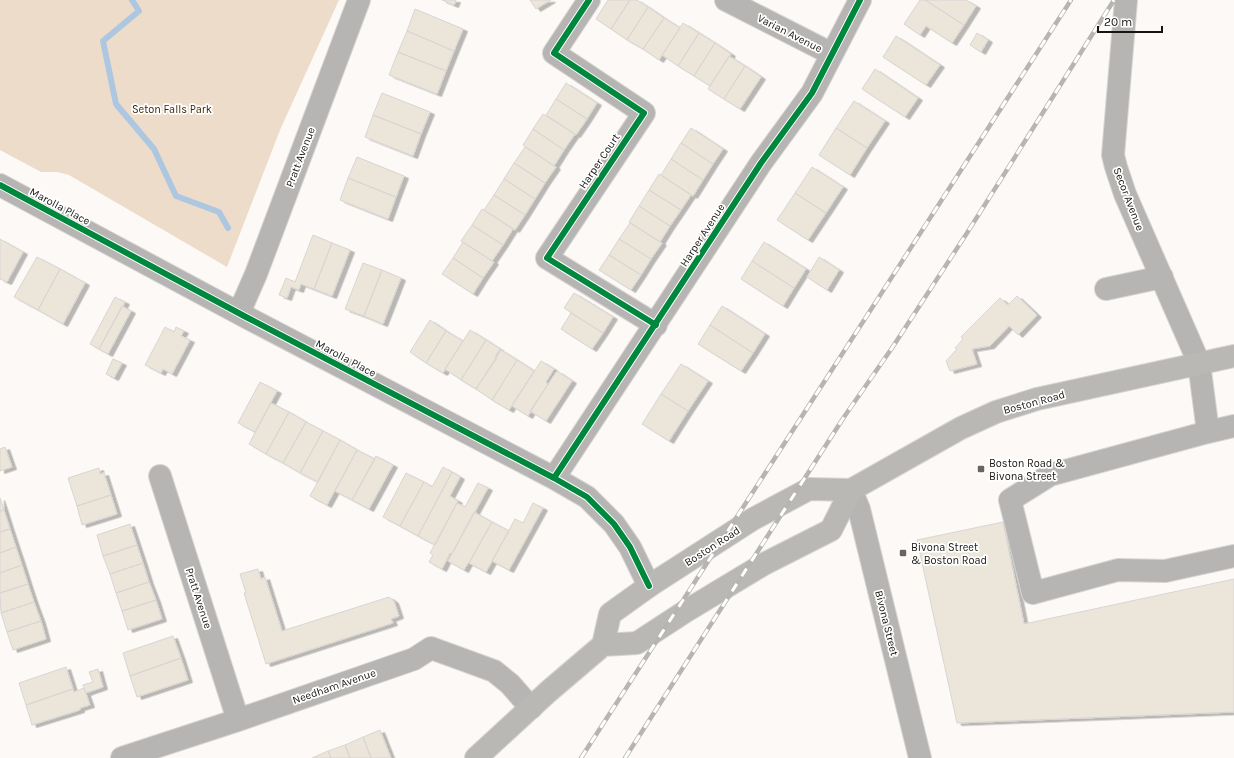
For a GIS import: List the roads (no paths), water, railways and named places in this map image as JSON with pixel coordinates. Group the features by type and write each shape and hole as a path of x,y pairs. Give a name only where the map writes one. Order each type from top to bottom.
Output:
{"main road":[{"name":"Boston Road","path":"602,645 610,614 649,586 753,519 809,489 851,490 961,428 996,412 1037,399 1234,356"},
{"path":"476,758 602,645 637,643 686,611 764,564 832,530 851,490"}],"street":[{"name":"Pratt Avenue","path":"239,313 256,274 359,0"},
{"name":"Harper Court","path":"589,0 554,53 644,113 547,258 656,325"},
{"name":"Varian Avenue","path":"726,0 832,54"},
{"name":"Harper Avenue","path":"554,478 656,325 761,163 812,93 860,0"},
{"name":"Secor Avenue","path":"1126,0 1113,155 1125,194 1199,363 1208,432"},
{"name":"Marolla Place","path":"0,185 239,313 554,478 587,497 614,524 630,547 649,586"},
{"path":"1106,289 1162,277"},
{"path":"1234,426 1050,475 1010,500 1033,593 1118,570 1165,571 1234,556"},
{"name":"Pratt Avenue","path":"160,476 238,720"},
{"name":"Bivona Street","path":"851,490 859,509 920,758"},
{"name":"Needham Avenue","path":"122,758 238,720 414,658 431,648 494,671 510,684 531,708"}],"waterway":[{"path":"132,0 139,11 103,41 116,104 154,149 176,196 219,212 228,228"}],"railway":[{"path":"581,758 1071,0"},
{"path":"625,758 844,417 892,348 967,233 1114,0"}],"place":[{"name":"Boston Road & Bivona Street","path":"981,469"},
{"name":"Bivona Street & Boston Road","path":"903,553"}],"park label":[{"name":"Seton Falls Park","path":"172,109"}]}
